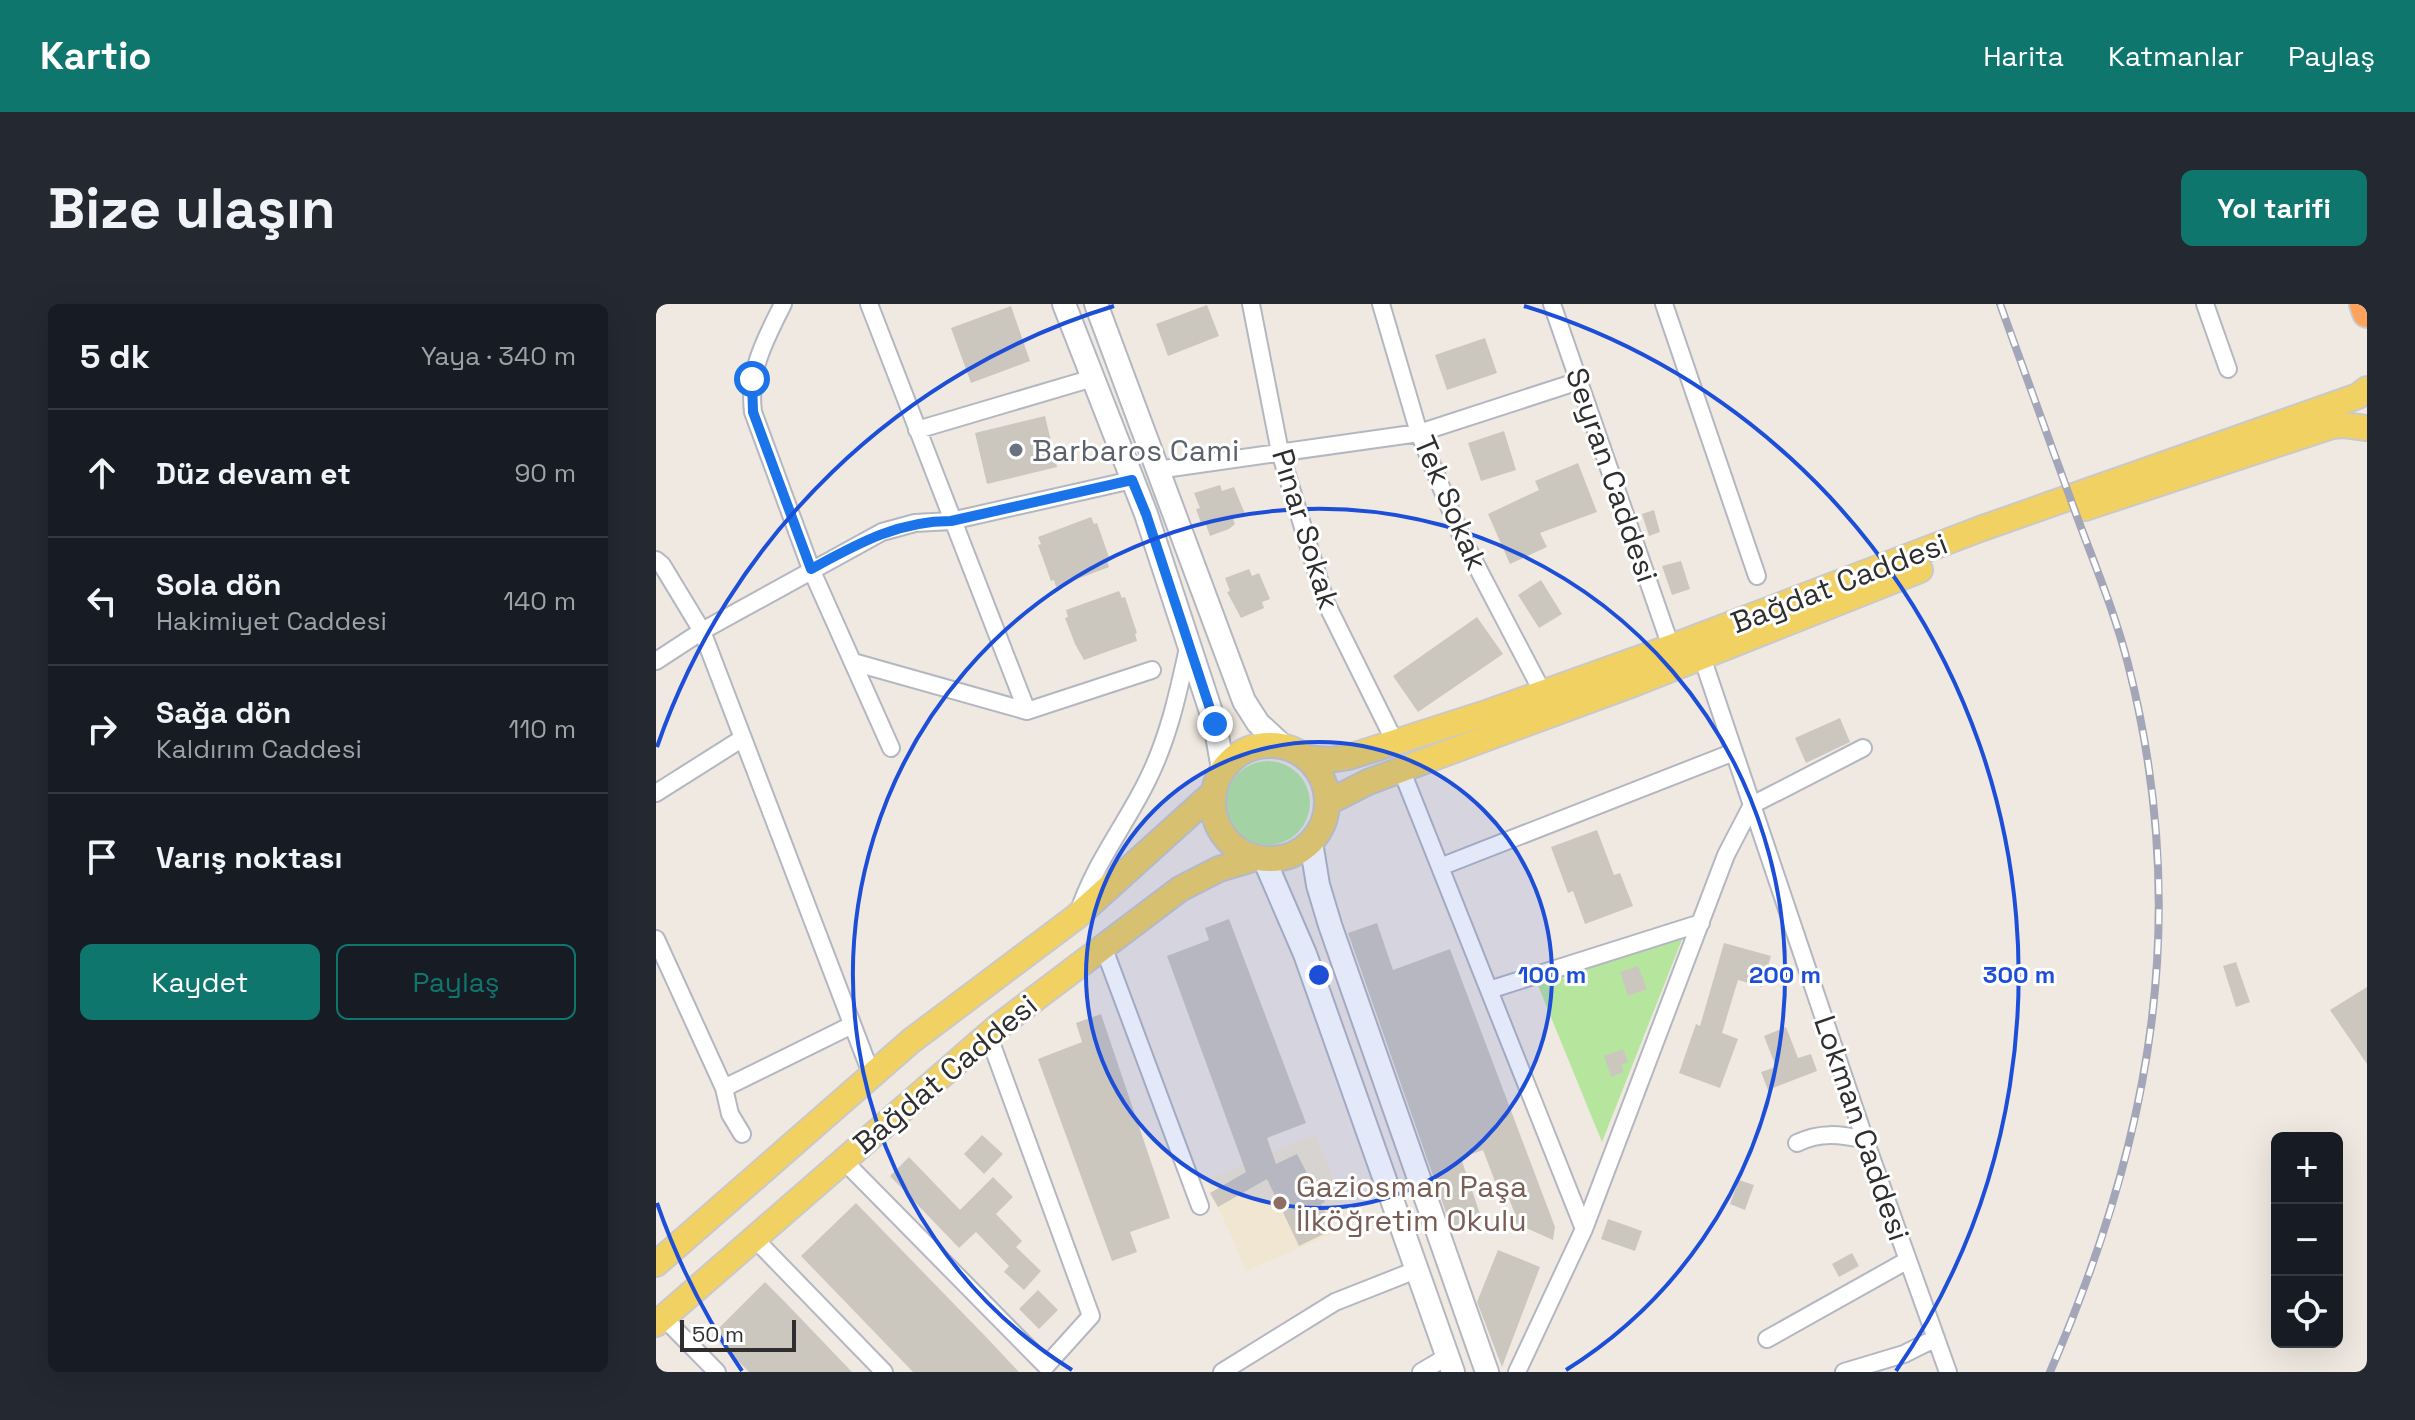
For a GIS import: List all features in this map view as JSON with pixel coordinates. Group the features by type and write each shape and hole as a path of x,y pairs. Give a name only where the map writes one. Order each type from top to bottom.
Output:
{"highway":[{"path":"2362,304 2367,313"}],"main road":[{"path":"2362,304 2367,328"},
{"name":"Bağdat Caddesi","path":"1306,758 1338,760 1543,693 1980,529 2358,396 2367,389"},
{"name":"Bağdat Caddesi","path":"1327,803 1368,782 1702,657 2016,531 2332,426 2367,428"},
{"path":"1266,745 1283,746 1306,758 1322,778 1327,803 1321,828 1311,842 1290,856 1260,858 1233,846 1222,834 1213,810 1213,793 1223,769 1250,748 1266,745"},
{"name":"Bağdat Caddesi","path":"656,1264 911,1041 1076,917 1213,793"},
{"name":"Bağdat Caddesi","path":"660,1320 988,1034 1180,889 1219,869 1260,858"}],"street":[{"path":"783,304 758,354 752,379 753,412 811,569 891,748"},
{"path":"869,304 1027,711"},
{"path":"1064,304 1146,514 1215,724 1223,769"},
{"path":"1096,304 1244,701 1258,723 1283,746"},
{"name":"Pınar Sokak","path":"1251,304 1280,452 1326,603 1395,742"},
{"name":"Tek Sokak","path":"1381,304 1419,433 1462,538 1543,693"},
{"name":"Seyran Caddesi","path":"1552,304 1671,647"},
{"path":"1664,304 1757,576"},
{"path":"2205,304 2228,369"},
{"path":"917,430 1093,378"},
{"path":"1157,470 1419,433 1579,381"},
{"path":"656,661 702,631 882,532 915,523 951,521 1132,480"},
{"path":"656,560 702,631 872,1076"},
{"path":"1076,917 1085,890 1156,763 1178,696 1188,648"},
{"name":"Lokman Caddesi","path":"1702,657 1865,1140 1948,1372"},
{"path":"853,662 1027,711 1152,670"},
{"path":"656,793 743,738"},
{"path":"1517,1372 1584,1229 1726,855 1752,805 1863,748"},
{"path":"1440,867 1734,752"},
{"path":"1401,769 1584,1229"},
{"path":"1311,842 1318,885 1330,925 1487,1372"},
{"path":"1260,858 1305,954 1451,1364 1421,1372"},
{"path":"1489,990 1701,923"},
{"path":"656,939 661,966 724,1088 730,1114 742,1134"},
{"path":"1103,946 1200,1206"},
{"path":"724,1088 852,1025"},
{"path":"843,1160 1046,1366 1091,1316 988,1034"},
{"path":"1797,1143 1823,1135 1865,1140"},
{"path":"753,1237 884,1372"},
{"path":"1767,1339 1908,1260"},
{"path":"1222,1372 1335,1302 1416,1270"},
{"path":"660,1320 717,1372"},
{"path":"1844,1372 1904,1354 1936,1338"}],"shaded area":[{"name":"Gaziosman Paşa İlköğretim Okulu","path":"1315,1134 1353,1225 1246,1271 1207,1180"}],"green space":[{"path":"1260,761 1276,761 1292,768 1303,779 1310,803 1307,819 1298,833 1276,845 1260,845 1244,838 1233,827 1226,811 1226,795 1233,779 1244,768"},
{"path":"1687,927 1602,1142 1537,983"}],"building":[{"path":"1207,305 1219,336 1168,356 1156,324"},
{"path":"1011,306 1030,361 971,383 951,328"},
{"path":"1485,338 1497,373 1447,390 1435,355"},
{"name":"Barbaros Cami","path":"1045,416 1057,467 987,484 975,433"},
{"path":"1504,431 1516,470 1481,481 1468,443"},
{"path":"1578,463 1597,512 1540,533 1547,547 1510,564 1488,514 1539,490 1535,481"},
{"path":"1220,485 1222,491 1234,487 1245,514 1233,519 1235,524 1229,529 1210,536 1205,522 1201,523 1196,509 1200,508 1194,493"},
{"path":"1654,510 1660,532 1649,536 1642,514"},
{"path":"1091,517 1094,524 1097,523 1110,560 1107,561 1109,567 1056,587 1038,545 1041,544 1038,537"},
{"path":"1681,561 1690,589 1672,595 1662,566"},
{"path":"1249,569 1252,576 1259,573 1270,599 1262,602 1264,608 1241,618 1227,592 1230,591 1225,578"},
{"path":"1541,580 1562,614 1539,628 1518,595"},
{"path":"1119,591 1122,598 1125,597 1137,641 1084,660 1065,618 1068,617 1066,610"},
{"path":"1477,617 1503,654 1418,712 1393,676"},
{"path":"1840,718 1850,742 1806,763 1795,738"},
{"path":"1597,830 1614,875 1620,873 1633,906 1585,924 1573,891 1568,893 1551,847"},
{"path":"1229,919 1306,1123 1267,1138 1276,1164 1297,1154 1310,1179 1314,1177 1325,1202 1321,1204 1334,1229 1299,1246 1267,1179 1218,1207 1210,1193 1246,1172 1167,956 1209,940 1205,928"},
{"path":"1377,923 1393,970 1450,949 1555,1227 1553,1240 1511,1221 1515,1214 1502,1181 1496,1184 1483,1150 1461,1158 1481,1217 1451,1227 1348,933"},
{"path":"1724,943 1771,956 1762,987 1738,980 1722,1033 1738,1039 1720,1088 1679,1073 1696,1024 1700,1026"},
{"path":"2236,962 2250,1002 2236,1007 2223,966"},
{"path":"1638,966 1647,989 1628,996 1620,972"},
{"path":"2367,987 2367,1064 2330,1010"},
{"path":"1101,1014 1170,1218 1130,1232 1137,1252 1112,1261 1038,1059 1082,1042 1076,1023"},
{"path":"1786,1027 1798,1058 1811,1054 1817,1071 1768,1090 1761,1072 1776,1067 1764,1036"},
{"path":"1623,1049 1628,1062 1621,1065 1624,1072 1611,1077 1604,1056"},
{"path":"982,1135 1003,1154 984,1174 964,1154"},
{"path":"909,1157 960,1210 993,1177 1013,1197 996,1214 1022,1241 1016,1247 1041,1271 1024,1290 1004,1272 1009,1266 976,1232 959,1248 890,1176"},
{"path":"1739,1180 1754,1185 1745,1210 1730,1204"},
{"path":"856,1203 1019,1372 913,1372 801,1256"},
{"path":"1608,1219 1642,1231 1635,1251 1601,1239"},
{"path":"1498,1250 1540,1267 1502,1367 1477,1302"},
{"path":"1852,1253 1859,1266 1839,1277 1832,1264"},
{"path":"765,1282 852,1372 749,1372 712,1335"},
{"path":"1038,1290 1058,1310 1039,1329 1019,1309"}],"railway":[{"path":"2000,304 2122,643 2147,757 2157,847 2158,936 2151,1024 2136,1111 2114,1198 2085,1284 2050,1372"}],"place":[{"name":"Barbaros Cami","path":"1016,450"},
{"name":"Gaziosman Paşa İlköğretim Okulu","path":"1280,1203"}],"route":[{"path":"752,379 753,412 811,569 867,539 898,527 951,521 1132,480 1215,724"}]}
